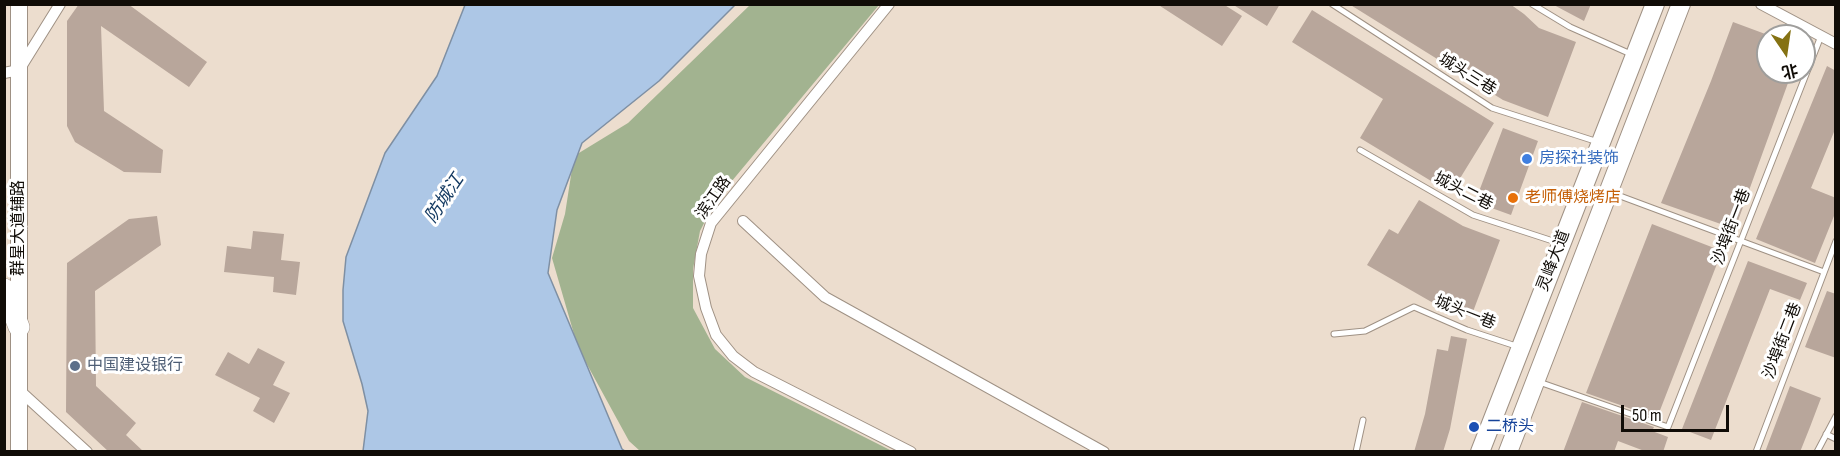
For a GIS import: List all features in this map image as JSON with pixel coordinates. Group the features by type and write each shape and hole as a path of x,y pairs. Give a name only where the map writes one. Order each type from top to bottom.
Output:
{"highway":[{"path":"4,289 19,327"}],"main road":[{"name":"灵峰大道","path":"1480,452 1655,4"},
{"name":"灵峰大道","path":"1508,452 1681,4"}],"street":[{"name":"群星大道辅路","path":"19,452 19,327 12,72 20,4"},
{"path":"12,72 60,4"},
{"name":"滨江路","path":"889,4 711,223 700,254 699,276 706,308 716,335 733,356 754,372 911,452"},
{"path":"1761,4 1836,44"},
{"path":"743,221 825,297 1104,452"},
{"path":"19,390 87,452"}],"lane":[{"name":"城头三巷","path":"1332,4 1492,108 1600,142"},
{"path":"1532,4 1570,27 1634,56"},
{"name":"沙埠街一巷","path":"1535,381 1668,427 1821,36"},
{"name":"城头二巷","path":"1360,150 1473,216 1561,243"},
{"path":"1608,191 1824,272"},
{"name":"沙埠街二巷","path":"1756,452 1836,241"},
{"name":"城头一巷","path":"1334,334 1365,331 1414,307 1467,330 1520,348"},
{"path":"1817,452 1836,416"},
{"path":"1356,452 1363,420"},
{"path":"1826,434 1836,439"}],"green space":[{"path":"750,5 879,5 716,200 700,231 693,269 693,308 715,349 745,377 892,451 640,451 629,441 578,348 552,258 565,214 574,156 628,123"}],"water":[{"name":"防城江","path":"465,5 735,5 659,81 582,143 557,210 548,273 622,449 625,451 363,451 368,411 343,321 346,257 385,153 437,76"}],"building":[{"path":"79,4 128,4 207,62 189,87 101,26 104,111 163,150 161,173 124,172 75,142 67,126 67,21"},
{"path":"1157,4 1223,4 1242,16 1222,46"},
{"path":"1232,4 1280,4 1267,26"},
{"path":"1349,4 1510,4 1539,28 1576,42 1548,117 1503,100"},
{"path":"1552,4 1591,4 1584,21"},
{"path":"1312,10 1494,123 1451,193 1360,138 1383,99 1292,42"},
{"path":"1733,22 1756,31 1756,84 1788,84 1735,229 1661,203"},
{"path":"1827,66 1836,71 1836,127 1811,188 1836,198 1836,211 1815,263 1756,239"},
{"path":"1503,128 1538,141 1511,215 1475,202"},
{"path":"1419,200 1463,226 1500,240 1471,317 1435,304 1367,265 1389,229 1398,234"},
{"path":"157,216 161,245 95,291 96,386 136,423 126,435 144,452 109,452 66,412 67,263 129,219"},
{"path":"1652,224 1722,251 1657,418 1586,393"},
{"path":"253,231 284,234 281,260 300,262 296,295 273,292 274,277 224,272 227,246 251,249"},
{"path":"1748,261 1807,283 1800,300 1770,289 1711,440 1682,429"},
{"path":"1827,291 1836,294 1836,358 1805,347"},
{"path":"1451,336 1467,339 1450,429 1443,452 1414,452 1425,414 1437,349 1448,351"},
{"path":"258,348 285,362 273,385 290,393 274,423 253,411 260,398 215,375 228,352 249,364"},
{"path":"1790,386 1821,398 1800,452 1765,452"},
{"path":"1582,402 1654,427 1652,431 1668,437 1663,452 1647,452 1618,441 1614,452 1563,452"}],"place":[{"name":"房探社装饰","path":"1527,159"},
{"name":"老师傅烧烤店","path":"1513,198"},
{"name":"中国建设银行","path":"75,366"},
{"name":"二桥头","path":"1474,427"}]}
